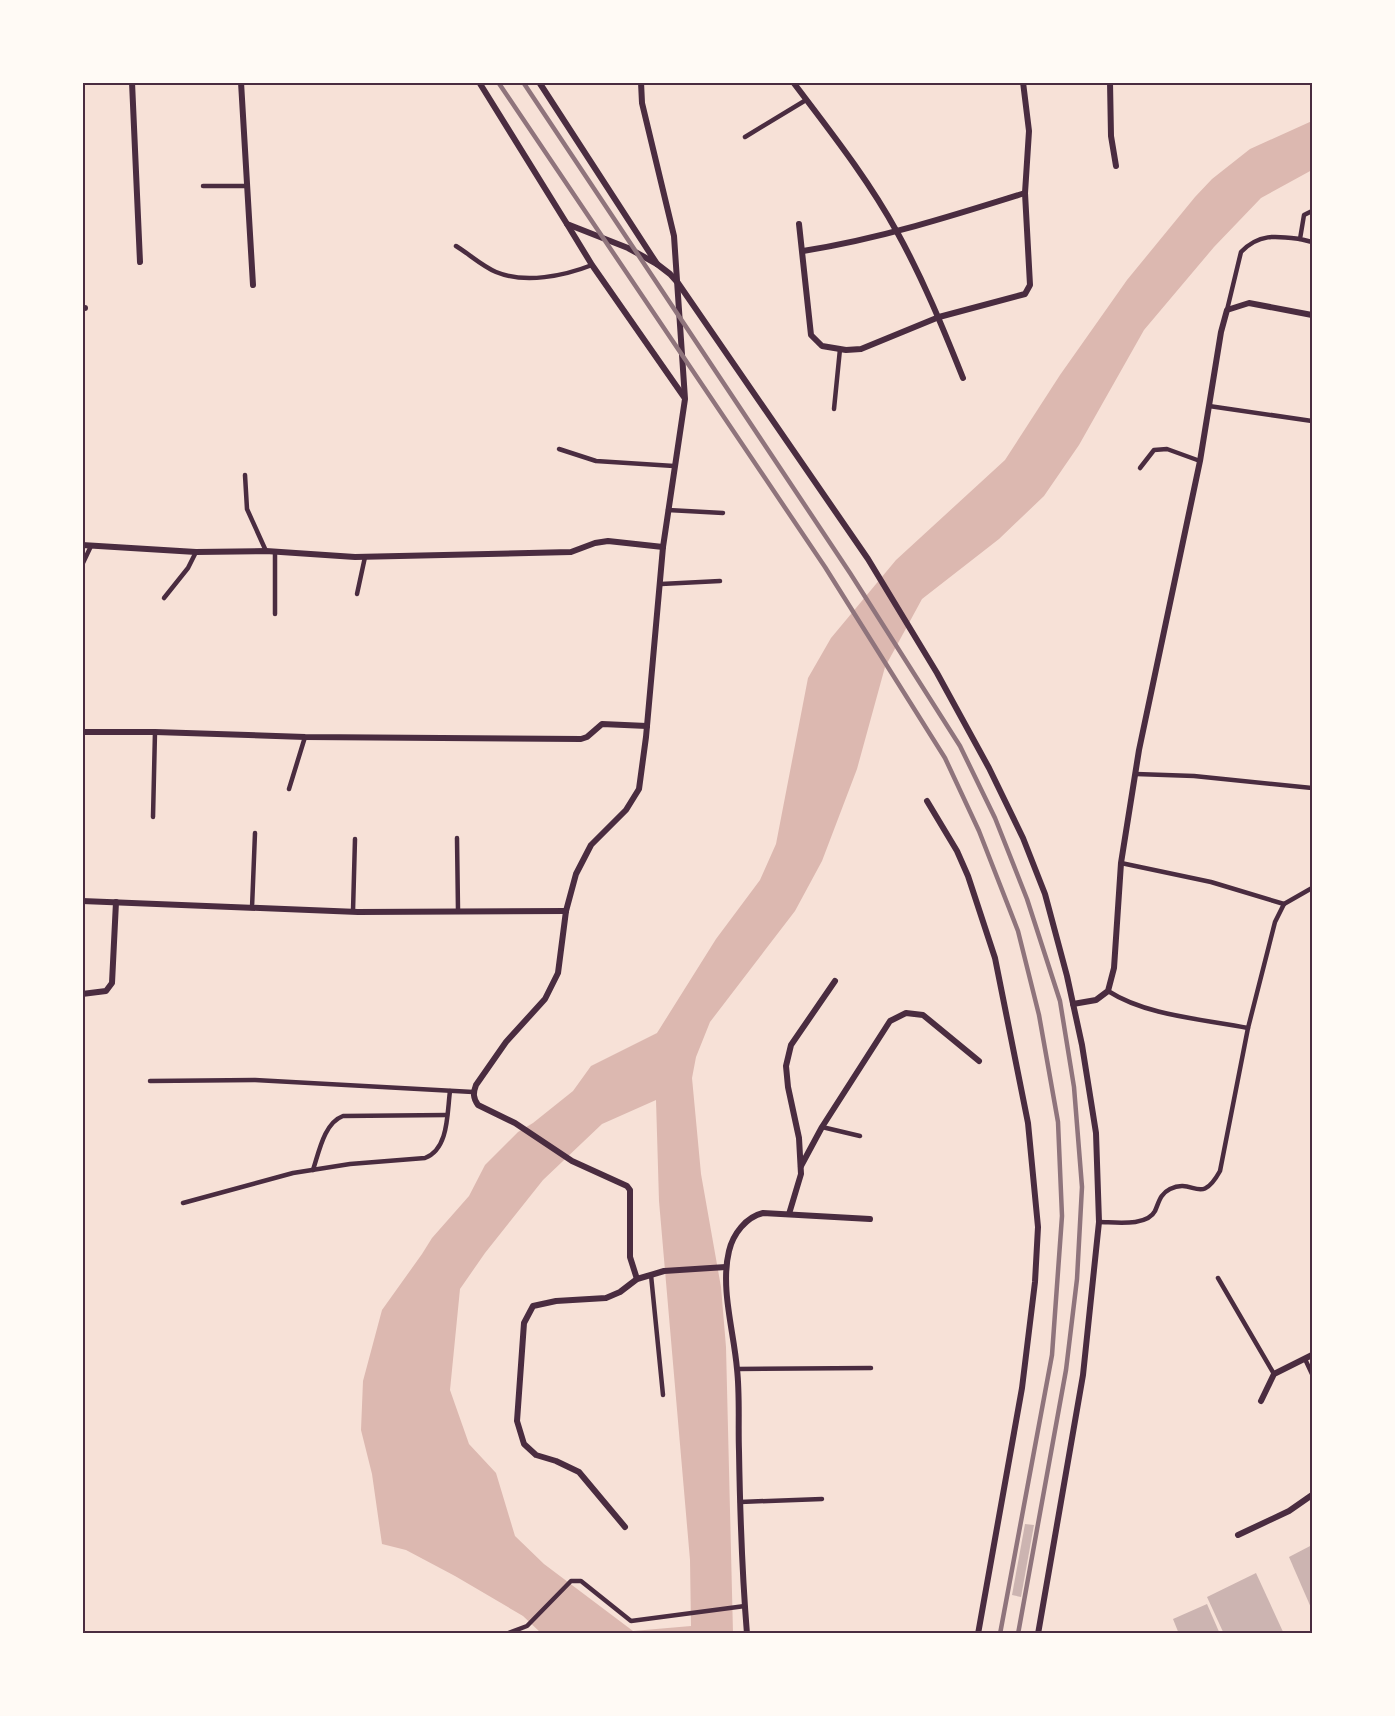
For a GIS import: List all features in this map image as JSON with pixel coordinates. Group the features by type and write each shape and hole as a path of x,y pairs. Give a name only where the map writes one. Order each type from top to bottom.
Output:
{"street":[{"path":"132,82 140,262"},
{"path":"241,82 253,285"},
{"path":"478,82 592,265 685,399"},
{"path":"538,82 657,264"},
{"path":"637,1279 630,1257 630,1190 627,1186 572,1161 515,1123 478,1105 474,1100 473,1092 506,1042 545,999 558,973 566,911 576,874 591,845 626,810 639,789 663,547 685,399 675,236 642,103 641,82"},
{"path":"793,82 860,172 897,232 939,317 963,378"},
{"path":"799,224 811,335 822,346 861,349 939,317 1025,294 1030,285 1025,193 1029,131 1023,82"},
{"path":"1110,82 1111,136 1116,166"},
{"path":"803,251 853,243 897,232 1025,193"},
{"path":"567,224 628,248 657,264 678,283 868,559 937,673 989,768 1023,838 1045,894 1067,976 1082,1045 1096,1133 1099,1222 1083,1375 1038,1634"},
{"path":"1073,1004 1096,1000 1108,991 1114,968 1121,863 1139,750 1200,461 1221,332 1227,310 1249,303 1312,315"},
{"path":"82,545 196,552 266,551 364,557 571,552 595,543 608,542 663,547"},
{"path":"82,732 580,739 587,737 603,724 647,726"},
{"path":"927,801 957,851 968,876 995,958 1028,1123 1038,1227 1035,1282 1022,1388 978,1634"},
{"path":"82,901 353,911 566,911"},
{"path":"82,994 106,991 112,983 116,902"},
{"path":"789,1214 801,1174 801,1166 800,1138 788,1087 786,1066 791,1045 835,981"},
{"path":"801,1166 822,1127 890,1022 906,1013 922,1015 979,1061"},
{"path":"747,1634 741,1564 737,1369 730,1329 726,1267 729,1250 736,1234 753,1215 789,1214 870,1220"},
{"path":"625,1527 579,1472 536,1455 524,1444 516,1421 524,1323 533,1306 556,1301 606,1298 620,1292 637,1279 664,1271 726,1267"},
{"path":"1261,1401 1274,1374 1312,1355"},
{"path":"1238,1535 1289,1511 1312,1495"}],"lane":[{"path":"746,137 806,100"},
{"path":"203,186 246,186"},
{"path":"1300,239 1304,215 1312,211"},
{"path":"1227,310 1241,252 1246,247 1258,239 1272,236 1312,242"},
{"path":"456,246 496,272 526,278 561,276 592,265"},
{"path":"834,409 840,349"},
{"path":"1209,406 1312,421"},
{"path":"559,449 596,461 674,466"},
{"path":"1140,468 1154,450 1167,449 1200,461"},
{"path":"246,475 247,509 266,551"},
{"path":"668,510 723,513"},
{"path":"82,565 91,546"},
{"path":"164,598 188,568 196,552"},
{"path":"274,614 275,553"},
{"path":"357,594 364,557"},
{"path":"661,584 720,581"},
{"path":"153,817 155,732"},
{"path":"289,789 305,736"},
{"path":"1136,774 1194,776 1312,788"},
{"path":"252,908 255,833"},
{"path":"457,838 458,910"},
{"path":"353,911 355,839"},
{"path":"1121,863 1211,882 1284,904"},
{"path":"1099,1222 1147,1219 1154,1213 1158,1200 1168,1190 1179,1186 1202,1190 1212,1185 1220,1171 1248,1028 1275,922 1284,904 1312,888"},
{"path":"1108,991 1126,1002 1152,1009 1248,1028"},
{"path":"150,1081 255,1080 473,1092"},
{"path":"183,1203 293,1173 350,1164 432,1156 439,1148 450,1091"},
{"path":"312,1170 328,1130 336,1119 343,1116 447,1115"},
{"path":"822,1127 860,1136"},
{"path":"651,1275 663,1395"},
{"path":"1218,1278 1274,1374"},
{"path":"1305,1359 1312,1374"},
{"path":"737,1369 871,1368"},
{"path":"740,1502 822,1499"},
{"path":"506,1634 529,1624 574,1580 581,1581 627,1619 639,1622 745,1606"}],"shaded area":[{"path":"1312,121 1312,170 1261,198 1214,247 1144,330 1079,445 1044,496 999,539 922,599 885,667 857,769 822,861 795,911 710,1022 696,1057 692,1078 701,1174 721,1287 726,1347 733,1633 541,1633 523,1616 455,1576 406,1550 382,1544 372,1474 361,1430 363,1381 382,1310 432,1238 469,1196 485,1165 518,1132 573,1091 591,1066 657,1033 716,939 760,880 776,844 808,678 831,638 896,560 1005,460 1060,375 1127,280 1195,197 1212,179 1250,149","holes":["656,1100 659,1201 690,1560 691,1626 633,1631 544,1564 515,1536 496,1473 469,1444 450,1390 460,1289 485,1253 543,1180 602,1124"]}],"building":[{"path":"1025,1524 1034,1525 1021,1597 1012,1595"},
{"path":"1312,1545 1312,1610 1289,1557"},
{"path":"1256,1573 1284,1634 1224,1634 1207,1597"},
{"path":"1207,1604 1220,1634 1179,1634 1173,1619"}],"railway":[{"path":"498,82 825,567 945,758 979,831 1018,931 1039,1015 1058,1122 1062,1216 1052,1355 1000,1634"},
{"path":"523,82 850,573 960,746 995,818 1027,899 1060,1001 1074,1087 1082,1187 1077,1279 1066,1370 1018,1634"}]}
